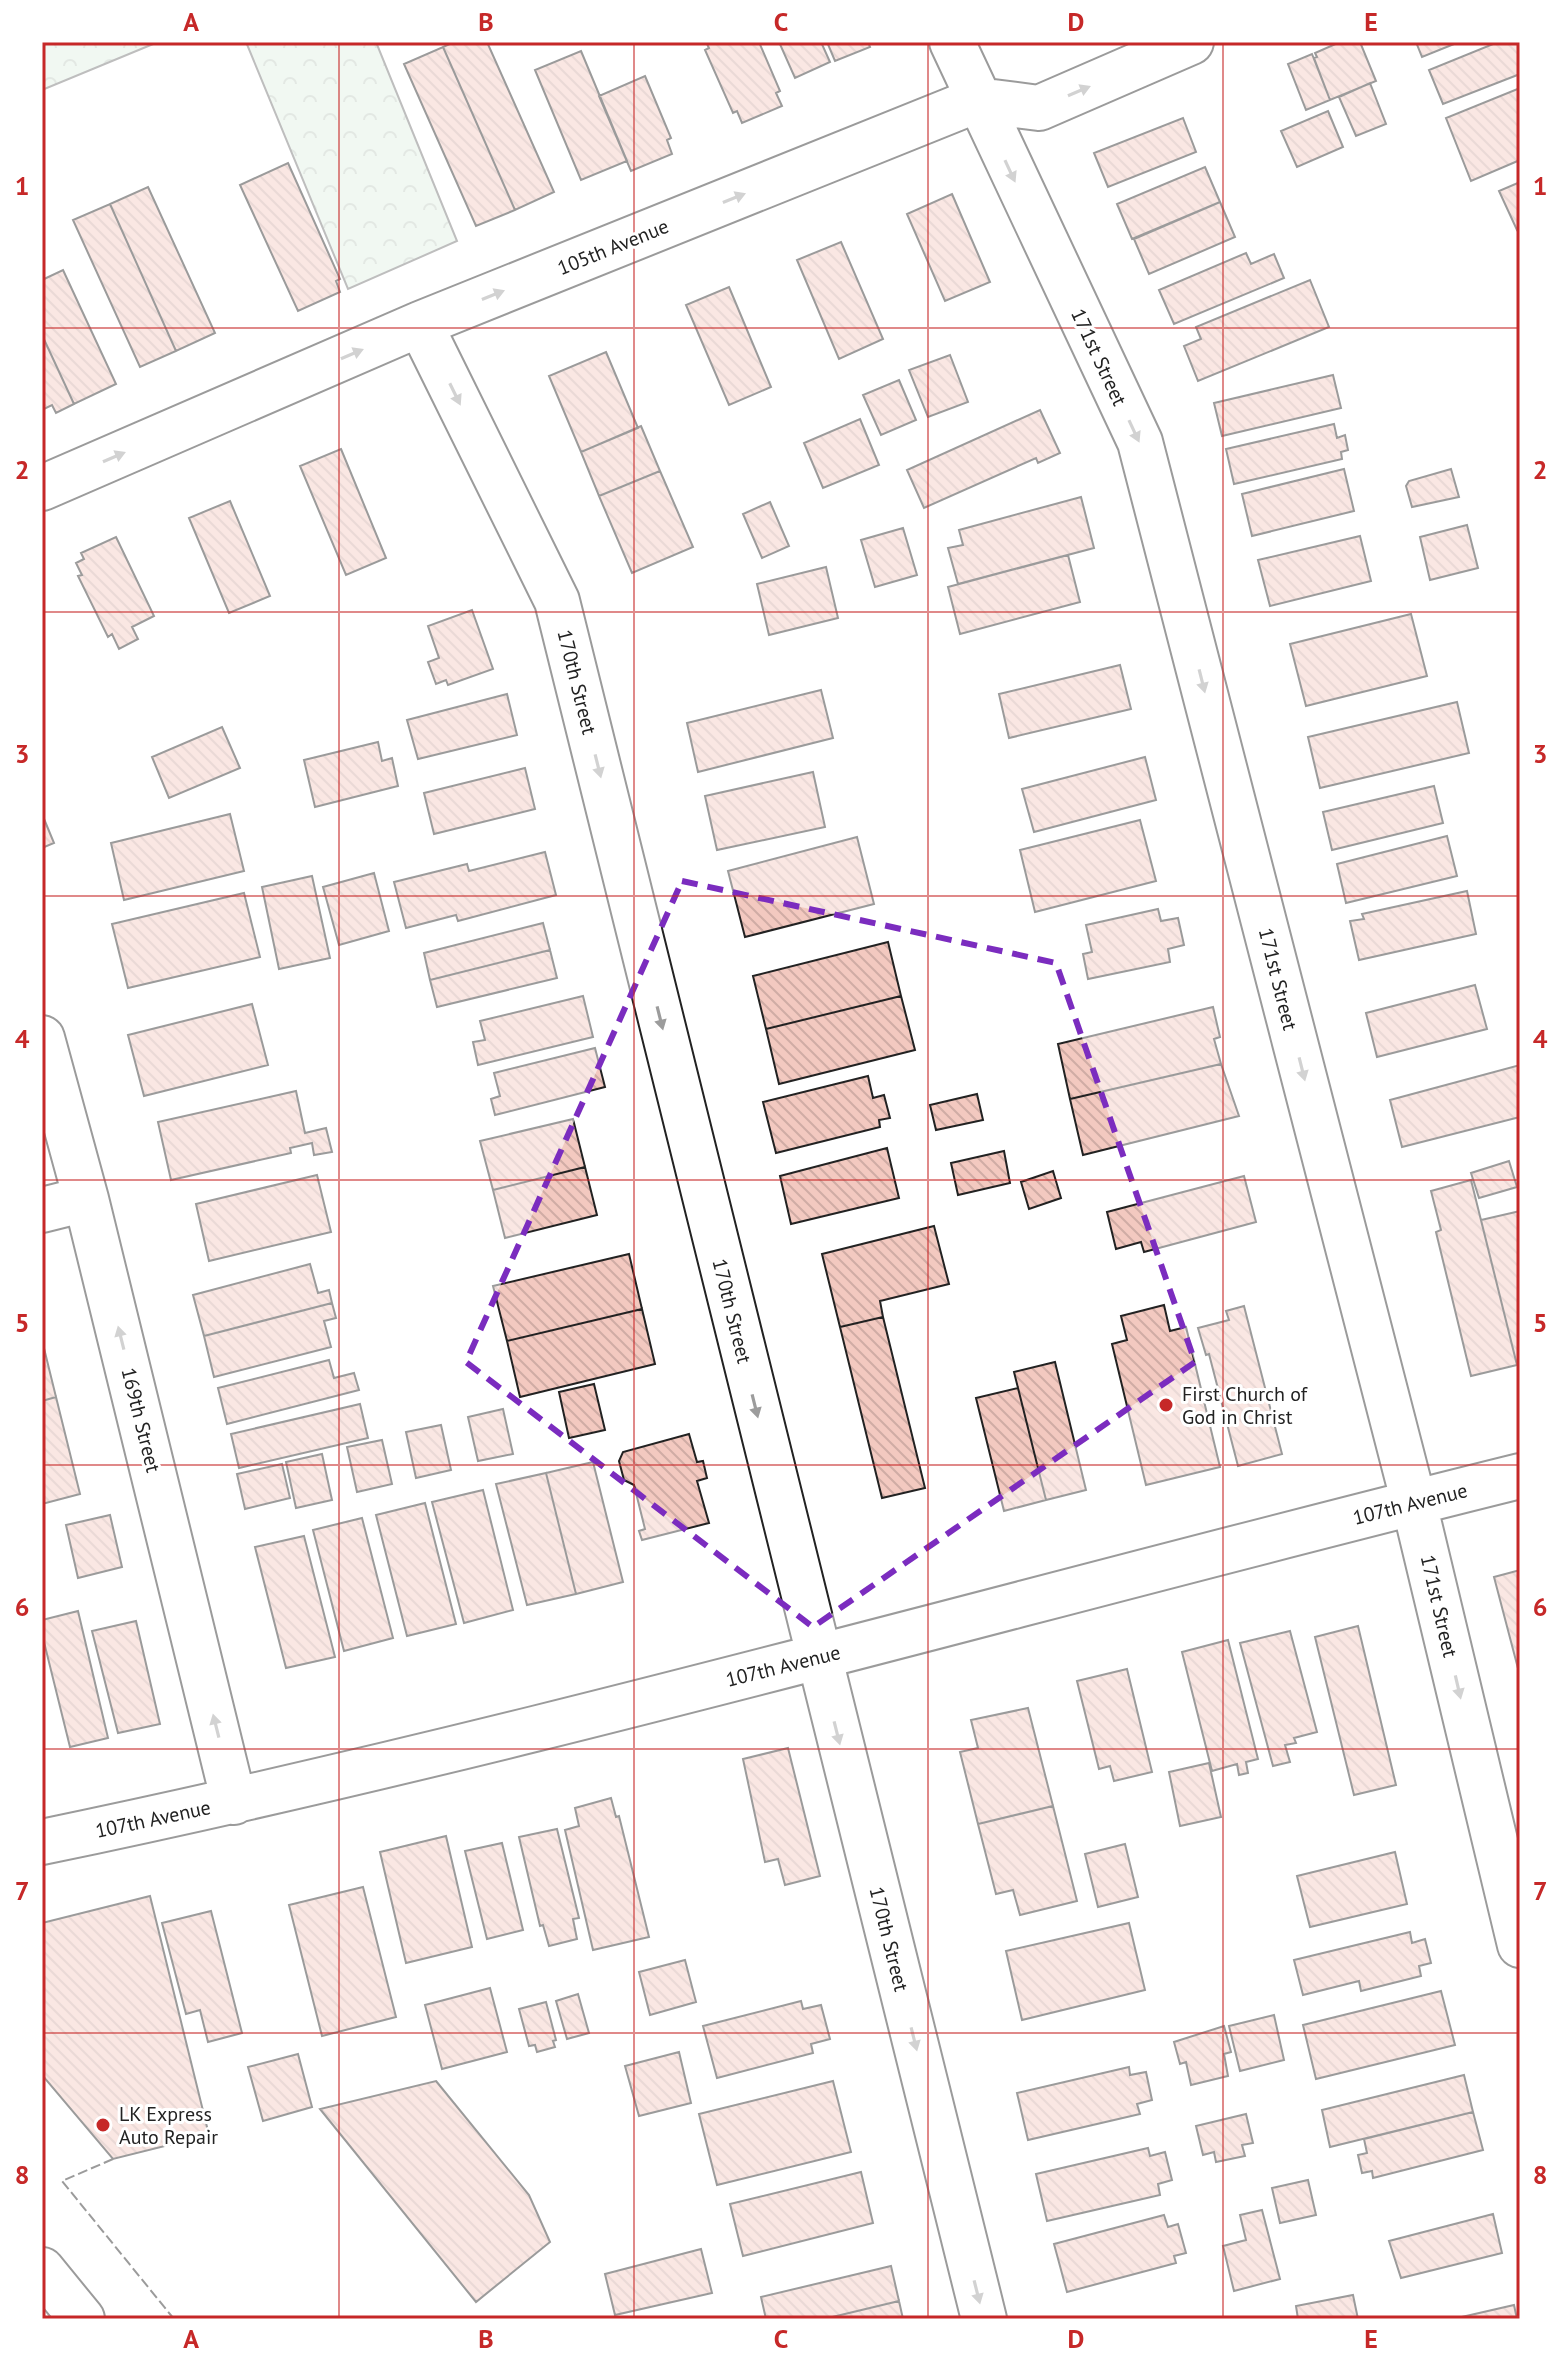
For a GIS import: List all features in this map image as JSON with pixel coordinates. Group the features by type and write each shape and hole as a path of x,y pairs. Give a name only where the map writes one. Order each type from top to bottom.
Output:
{"street":[{"name":"171st Street","path":"952,42 1140,442 1414,1503 1520,1945"},
{"name":"105th Avenue","path":"42,488 420,324 977,100 1039,108 1191,42"},
{"name":"170th Street","path":"420,324 557,601 984,2319"},
{"name":"169th Street","path":"42,1038 86,1199 234,1802"},
{"path":"42,1210 86,1199"},
{"name":"107th Avenue","path":"42,1842 234,1802 819,1657 1520,1476"},
{"path":"42,2270 82,2319"}],"highlighted area":[{"path":"682,881 1056,963 1195,1362 813,1627 466,1362"}],"green space":[{"path":"42,42 158,42 42,90"},
{"path":"246,42 376,42 457,241 348,289"}],"building":[{"path":"454,42 487,42 554,192 515,210 443,47"},
{"path":"706,42 759,42 780,91 776,93 782,106 742,123 737,111 733,113 705,50 709,48"},
{"path":"779,42 821,42 830,62 795,78"},
{"path":"827,42 868,42 870,47 835,61"},
{"path":"1340,42 1360,42 1376,81 1330,100 1314,58 1317,57 1315,53"},
{"path":"1416,42 1459,42 1422,57"},
{"path":"1498,42 1520,42 1520,74 1443,104 1429,70"},
{"path":"443,47 515,210 476,226 404,64"},
{"path":"581,51 627,161 581,180 535,70"},
{"path":"1312,54 1330,100 1306,110 1288,64"},
{"path":"645,76 671,138 667,140 672,154 631,171 599,96"},
{"path":"1370,83 1386,124 1356,136 1339,97"},
{"path":"1520,88 1520,160 1471,181 1446,118"},
{"path":"1328,111 1343,147 1297,167 1281,131"},
{"path":"1183,118 1196,152 1108,187 1094,153"},
{"path":"288,163 340,279 336,281 340,292 298,311 240,185"},
{"path":"1205,167 1220,202 1132,239 1117,204"},
{"path":"1520,182 1520,228 1517,230 1499,191"},
{"path":"148,187 215,333 176,351 110,204"},
{"path":"952,194 990,282 945,301 907,214"},
{"path":"1220,202 1235,237 1149,274 1134,239"},
{"path":"110,204 176,351 140,367 73,220"},
{"path":"841,242 883,339 839,359 797,260"},
{"path":"1246,253 1251,264 1274,254 1284,278 1174,324 1159,290"},
{"path":"63,270 116,384 74,404 42,335 42,280"},
{"path":"1310,280 1329,327 1198,381 1184,346 1201,339 1196,327"},
{"path":"729,287 771,387 729,405 686,305"},
{"path":"42,335 74,404 56,413 52,405 42,410"},
{"path":"606,352 638,428 581,452 549,376"},
{"path":"950,355 968,402 928,417 909,370"},
{"path":"1333,375 1341,408 1222,436 1214,403"},
{"path":"899,380 916,420 881,435 863,395"},
{"path":"1040,410 1060,453 1038,463 1036,458 924,508 907,470"},
{"path":"860,419 879,465 823,488 804,443"},
{"path":"1334,424 1337,438 1345,435 1348,450 1341,452 1342,459 1234,484 1226,449"},
{"path":"641,426 660,471 599,496 581,452"},
{"path":"341,449 386,558 346,575 300,466"},
{"path":"1344,469 1354,511 1252,536 1242,494"},
{"path":"1451,469 1459,497 1412,507 1406,486 1409,481"},
{"path":"660,471 693,547 632,573 599,496"},
{"path":"1081,497 1094,548 958,584 948,548 963,545 959,530"},
{"path":"230,501 270,596 229,613 189,518"},
{"path":"770,502 789,546 762,558 743,514"},
{"path":"1467,525 1478,568 1430,580 1420,537"},
{"path":"903,528 917,575 875,587 861,540"},
{"path":"1360,536 1371,581 1270,606 1258,560"},
{"path":"116,537 154,616 132,627 138,639 119,649 112,634 108,637 78,576 82,575 76,563 84,559 81,553"},
{"path":"1068,555 1080,602 960,634 948,587"},
{"path":"826,567 838,618 769,635 757,584"},
{"path":"472,610 493,669 448,685 446,680 436,684 428,662 439,658 428,626"},
{"path":"1411,614 1427,676 1306,706 1290,644"},
{"path":"1120,665 1131,709 1009,738 999,694"},
{"path":"821,690 833,738 698,772 687,723"},
{"path":"507,694 517,735 418,759 407,720"},
{"path":"1457,702 1469,753 1320,788 1308,737"},
{"path":"222,727 240,768 169,798 152,757"},
{"path":"378,742 382,761 392,758 398,786 315,807 304,760"},
{"path":"1145,757 1156,800 1034,832 1022,789"},
{"path":"525,768 535,809 434,834 424,793"},
{"path":"813,772 825,827 717,850 705,796"},
{"path":"1434,786 1443,823 1332,850 1323,812"},
{"path":"42,814 54,843 42,848"},
{"path":"230,814 244,871 124,900 111,843"},
{"path":"1140,820 1156,881 1035,912 1020,850"},
{"path":"1447,836 1457,876 1346,903 1337,864"},
{"path":"857,837 874,904 745,937 728,871"},
{"path":"545,852 556,895 458,921 456,915 406,928 394,882 467,864 469,871"},
{"path":"374,873 389,931 339,945 323,887"},
{"path":"312,876 330,958 279,969 262,887"},
{"path":"1467,891 1476,934 1359,960 1350,921 1364,919 1362,914"},
{"path":"244,893 260,957 128,988 112,924"},
{"path":"1158,909 1161,921 1178,918 1184,945 1168,949 1170,962 1088,979 1083,954 1092,952 1086,925"},
{"path":"543,923 550,950 430,980 424,953"},
{"path":"888,942 901,996 766,1029 753,976"},
{"path":"550,950 557,978 437,1007 430,980"},
{"path":"1475,985 1487,1029 1377,1057 1366,1013"},
{"path":"583,996 593,1037 478,1065 473,1042 485,1040 480,1021"},
{"path":"901,996 915,1050 779,1084 766,1029"},
{"path":"252,1004 268,1065 144,1096 128,1035"},
{"path":"1213,1007 1220,1037 1214,1039 1221,1064 1070,1099 1058,1044"},
{"path":"595,1048 605,1087 495,1115 491,1099 500,1096 494,1073"},
{"path":"1221,1064 1239,1116 1083,1155 1070,1099"},
{"path":"1520,1065 1520,1117 1402,1147 1390,1100"},
{"path":"868,1076 873,1098 884,1095 890,1118 879,1120 880,1127 776,1153 763,1102"},
{"path":"296,1091 305,1133 326,1128 332,1152 314,1155 312,1143 290,1148 291,1153 171,1180 158,1122"},
{"path":"977,1094 983,1120 936,1130 930,1105"},
{"path":"573,1119 585,1167 493,1190 480,1141"},
{"path":"887,1148 899,1198 791,1224 780,1176"},
{"path":"1004,1151 1010,1183 958,1195 951,1163"},
{"path":"1509,1161 1517,1187 1479,1198 1471,1173"},
{"path":"585,1167 597,1215 505,1238 493,1190"},
{"path":"1053,1171 1061,1198 1029,1209 1021,1182"},
{"path":"317,1175 331,1232 209,1261 196,1204"},
{"path":"1244,1176 1256,1222 1144,1252 1141,1242 1116,1249 1107,1212"},
{"path":"1471,1180 1517,1365 1471,1376 1436,1232 1441,1230 1431,1191"},
{"path":"1520,1211 1520,1364 1517,1365 1481,1220"},
{"path":"934,1226 949,1284 880,1301 883,1317 840,1327 822,1254"},
{"path":"629,1254 642,1309 507,1341 493,1286"},
{"path":"310,1264 318,1293 329,1290 332,1303 204,1336 193,1295"},
{"path":"332,1303 336,1318 324,1321 331,1347 214,1377 204,1336"},
{"name":"First Church of God in Christ","path":"1164,1305 1170,1331 1186,1327 1220,1467 1146,1485 1112,1344 1127,1340 1121,1316"},
{"path":"1244,1306 1282,1454 1238,1466 1209,1354 1206,1355 1198,1328 1229,1320 1226,1311"},
{"path":"642,1309 655,1364 520,1397 507,1341"},
{"path":"883,1317 925,1488 882,1498 840,1327"},
{"path":"42,1340 56,1397 42,1401"},
{"path":"329,1360 334,1378 354,1373 359,1390 227,1424 218,1388"},
{"path":"1055,1362 1086,1490 1046,1500 1014,1372"},
{"path":"594,1384 605,1430 569,1438 559,1392"},
{"path":"1018,1388 1046,1500 1004,1511 976,1398"},
{"path":"56,1397 80,1494 42,1504 42,1401"},
{"path":"360,1404 368,1438 239,1468 231,1434"},
{"path":"503,1409 513,1454 478,1461 468,1417"},
{"path":"441,1425 451,1470 416,1478 406,1432"},
{"path":"689,1434 697,1462 703,1461 707,1478 697,1481 709,1523 642,1540 639,1531 645,1529 634,1485 624,1480 619,1461 623,1452"},
{"path":"382,1440 392,1484 357,1492 347,1447"},
{"path":"322,1454 332,1500 296,1508 286,1462"},
{"path":"593,1462 623,1582 576,1594 546,1473"},
{"path":"282,1464 290,1498 245,1509 237,1474"},
{"path":"546,1473 576,1594 527,1605 496,1484"},
{"path":"483,1490 513,1610 464,1623 432,1502"},
{"path":"425,1503 456,1624 407,1636 376,1515"},
{"path":"110,1515 122,1567 78,1578 66,1525"},
{"path":"362,1518 393,1638 344,1651 313,1530"},
{"path":"304,1536 335,1657 286,1668 255,1547"},
{"path":"1520,1570 1520,1676 1494,1577"},
{"path":"78,1611 108,1738 70,1747 42,1634 42,1620"},
{"path":"136,1621 160,1724 118,1733 92,1631"},
{"path":"1358,1626 1396,1785 1354,1795 1315,1637"},
{"path":"1290,1631 1317,1732 1294,1738 1296,1743 1285,1745 1290,1762 1273,1766 1240,1643"},
{"path":"1228,1640 1258,1759 1246,1762 1248,1773 1239,1775 1237,1764 1212,1771 1182,1652"},
{"path":"1127,1669 1152,1772 1114,1781 1110,1766 1099,1769 1077,1681"},
{"path":"1028,1708 1053,1806 978,1824 960,1752 978,1748 971,1720"},
{"path":"788,1748 820,1876 785,1885 778,1859 765,1862 743,1759"},
{"path":"1209,1763 1221,1817 1180,1826 1169,1772"},
{"path":"611,1798 616,1817 619,1816 649,1937 593,1950 565,1830 579,1826 575,1808"},
{"path":"1053,1806 1077,1901 1020,1915 1013,1890 996,1894 978,1824"},
{"path":"557,1829 579,1918 573,1919 577,1939 549,1946 543,1925 540,1926 519,1837"},
{"path":"446,1836 472,1947 406,1963 380,1852"},
{"path":"502,1843 523,1930 487,1939 465,1851"},
{"path":"1125,1844 1138,1897 1098,1907 1085,1854"},
{"path":"1395,1852 1407,1904 1310,1927 1297,1876"},
{"path":"363,1887 396,2017 322,2036 289,1905"},
{"path":"150,1896 209,2135 113,2159 42,2075 42,1923"},
{"path":"211,1911 242,2033 208,2042 200,2010 186,2014 162,1923"},
{"path":"1129,1923 1145,1990 1022,2020 1006,1951"},
{"path":"1410,1932 1412,1943 1425,1939 1431,1963 1419,1966 1421,1976 1361,1991 1359,1981 1303,1995 1294,1960"},
{"path":"685,1960 696,2002 650,2015 639,1972"},
{"path":"490,1988 507,2052 442,2069 425,2005"},
{"path":"1441,1991 1455,2045 1316,2079 1303,2025"},
{"path":"578,1994 589,2033 567,2039 556,2001"},
{"path":"801,2001 803,2009 821,2005 830,2039 811,2044 813,2053 717,2078 703,2026"},
{"path":"546,2002 555,2047 537,2052 535,2045 529,2046 519,2009"},
{"path":"1274,2015 1284,2060 1240,2071 1229,2026"},
{"path":"1224,2026 1231,2052 1224,2054 1228,2076 1191,2085 1186,2062 1180,2064 1174,2042"},
{"path":"679,2052 691,2103 639,2116 625,2066"},
{"path":"298,2054 312,2107 263,2121 248,2067"},
{"path":"1129,2067 1130,2075 1146,2072 1152,2100 1137,2104 1140,2114 1028,2140 1017,2093"},
{"path":"1464,2075 1473,2112 1330,2147 1322,2110"},
{"path":"436,2081 529,2195 550,2242 476,2302 320,2109"},
{"path":"833,2081 851,2152 717,2185 699,2114"},
{"path":"1473,2112 1483,2150 1373,2178 1372,2171 1362,2173 1358,2155 1367,2153 1364,2139"},
{"path":"1246,2114 1253,2143 1242,2145 1245,2156 1216,2162 1214,2152 1203,2155 1196,2126"},
{"path":"1148,2148 1150,2156 1165,2152 1172,2180 1158,2184 1160,2195 1047,2221 1036,2174"},
{"path":"861,2172 873,2223 743,2256 730,2204"},
{"path":"1308,2180 1316,2215 1280,2223 1272,2188"},
{"path":"1262,2210 1280,2279 1234,2291 1223,2246 1246,2240 1240,2215"},
{"path":"1493,2214 1502,2253 1401,2278 1389,2241"},
{"path":"1164,2215 1168,2227 1178,2224 1186,2253 1174,2256 1176,2263 1067,2292 1054,2244"},
{"path":"701,2249 712,2293 615,2315 605,2274"},
{"path":"891,2266 899,2301 824,2319 766,2319 761,2297"},
{"path":"1353,2295 1358,2319 1298,2319 1296,2306"},
{"path":"899,2301 903,2319 824,2319"},
{"path":"1514,2305 1517,2319 1453,2319"}],"fence":[{"path":"113,2159 62,2181 174,2319"}],"place":[{"name":"First Church of God in Christ","path":"1166,1405"},
{"name":"LK Express Auto Repair","path":"103,2125"}]}
